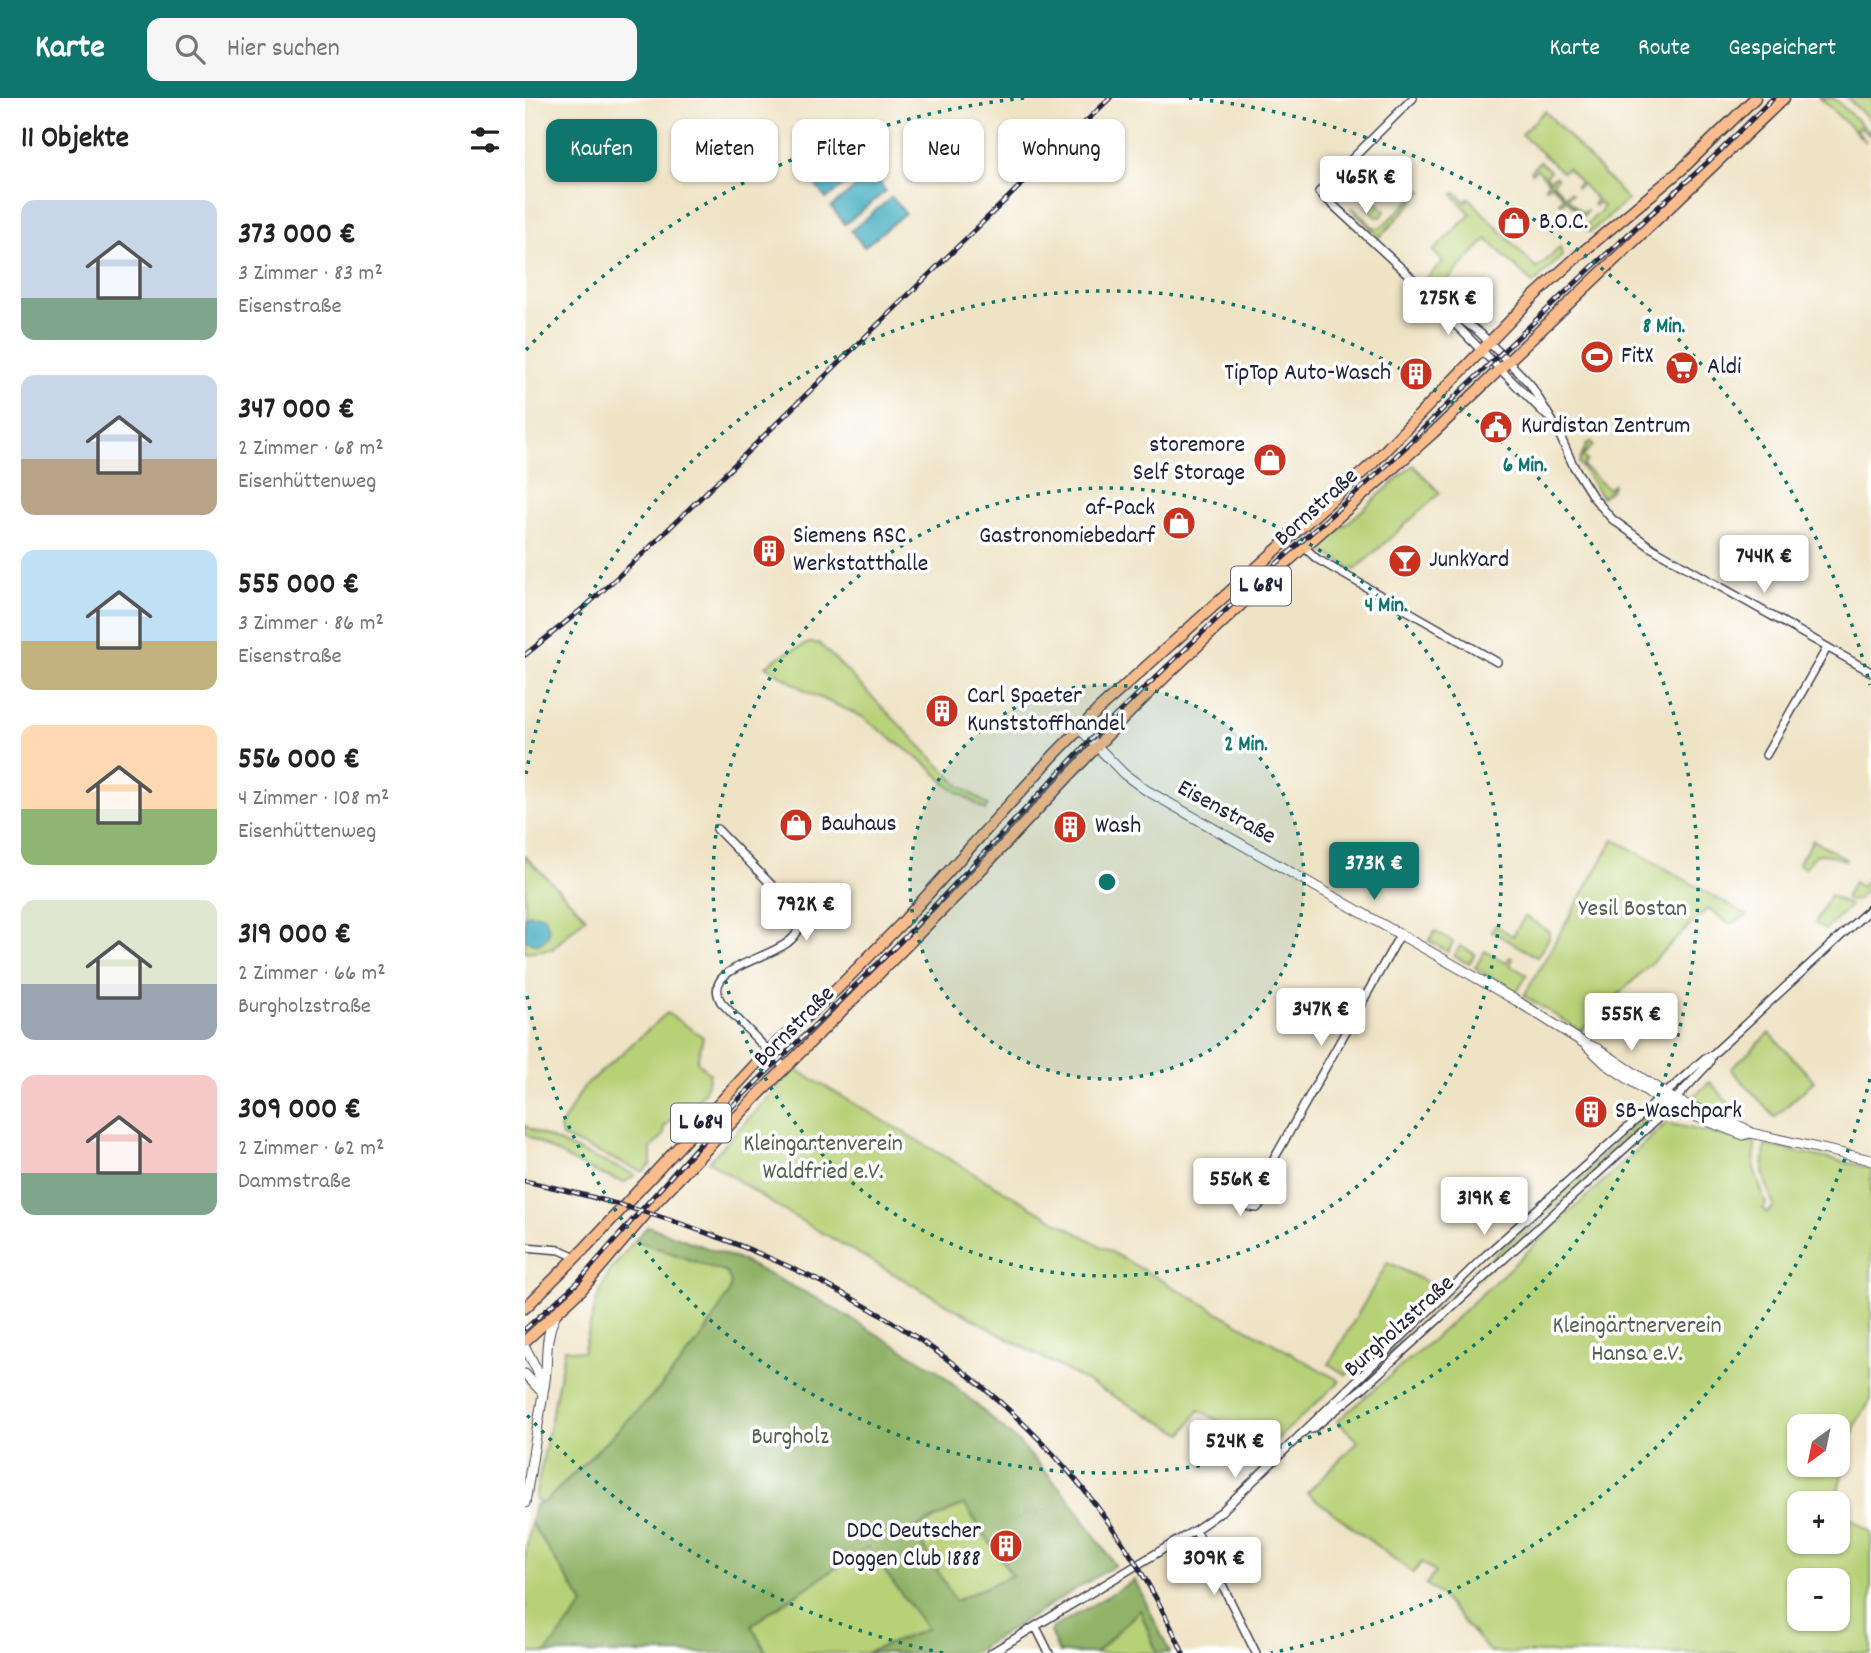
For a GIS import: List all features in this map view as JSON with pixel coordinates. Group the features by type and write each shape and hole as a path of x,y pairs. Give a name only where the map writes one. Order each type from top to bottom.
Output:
{"main road":[{"name":"Bornstraße","path":"576,1257 768,1051 837,989 900,925 1080,729 1380,456 1485,346 1562,271 1681,170 1755,98"},
{"name":"Bornstraße","path":"555,1316 581,1290 656,1202 784,1067 983,868 1097,746 1199,644 1505,366 1784,98"},
{"name":"L 684","path":"525,1308 576,1257"},
{"name":"L 684","path":"525,1341 555,1316"}],"street":[{"path":"1413,98 1319,192 1439,303 1456,325 1530,384 1593,497 1620,526 1652,548 1871,672"},
{"path":"1304,547 1323,562 1497,662"},
{"path":"1766,755 1827,648"},
{"name":"Eisenstraße","path":"1080,729 1124,774 1146,790 1556,1024 1584,1042 1599,1059 1672,1103 1744,1128 1751,1133 1871,1160"},
{"path":"717,829 793,907 799,918 800,925 788,942 727,973 718,985 721,1002 784,1067"},
{"name":"Burgholzstraße","path":"1331,1409 1486,1255 1661,1096 1712,1055 1871,908"},
{"path":"1265,1175 1265,1199 1257,1208 1250,1208 1240,1196 1243,1189 1253,1180 1265,1175 1401,935"},
{"name":"Burgholzstraße","path":"991,1653 1195,1530 1229,1505 1288,1448 1672,1103 1709,1063 1712,1055"},
{"path":"525,1247 560,1250 576,1257"},
{"path":"525,1503 547,1377 547,1337 555,1316"},
{"path":"525,1347 538,1372 543,1394"},
{"path":"525,1374 543,1394"},
{"path":"1195,1530 1256,1653"},
{"path":"1036,1627 1049,1653"}],"green space":[{"path":"1820,98 1834,98 1871,134 1859,127 1856,130 1866,142"},
{"path":"1847,98 1871,98 1871,121"},
{"path":"1545,111 1628,200 1590,232 1585,229 1586,225 1603,206 1599,202 1594,206 1597,200 1582,184 1577,188 1580,182 1567,168 1562,172 1521,134"},
{"path":"1362,160 1369,167 1338,197 1332,189"},
{"path":"1540,161 1550,171 1546,175 1550,180 1555,176 1557,178 1553,183 1565,196 1570,192 1572,194 1567,198 1582,213 1588,210 1579,220 1576,219 1580,214 1566,199 1561,204 1559,202 1564,197 1551,184 1546,188 1544,186 1549,182 1537,169 1532,173 1531,170"},
{"path":"1423,191 1380,237 1350,208 1354,208 1373,227 1380,228"},
{"path":"1456,192 1465,202 1469,198 1537,269 1560,247 1562,256 1533,284 1487,239 1446,282 1450,286 1442,293 1426,279 1443,262 1433,251 1471,214 1453,195"},
{"path":"1373,198 1385,211 1381,217 1376,217 1368,208 1368,203"},
{"path":"1487,294 1489,296 1480,306 1484,311 1482,325 1468,315"},
{"path":"1591,442 1593,445 1583,456 1587,461 1583,466 1608,489 1613,485 1602,497 1579,463 1587,443"},
{"path":"1413,465 1440,493 1355,570 1322,551 1323,545"},
{"path":"809,643 819,643 959,785 988,805 985,810 947,785 931,768 861,716 809,693 766,666 782,655"},
{"name":"Yesil Bostan","path":"1614,839 1748,916 1729,924 1708,908 1581,1031 1524,996"},
{"path":"1813,840 1846,860 1818,854 1805,868 1798,864"},
{"path":"525,856 586,917 552,949 525,952 525,940 537,944 547,937 530,914 525,917"},
{"path":"1867,878 1871,878 1871,886 1857,900 1849,901 1845,898 1854,882 1862,887"},
{"path":"1830,895 1850,906 1825,930 1815,923"},
{"path":"1525,916 1549,932 1549,938 1537,957 1491,931 1495,925 1513,936"},
{"path":"1435,931 1453,942 1448,952 1429,941"},
{"path":"1460,946 1475,954 1469,964 1454,956"},
{"path":"1485,951 1506,963 1510,957 1513,959 1510,965 1527,975 1517,992 1475,968"},
{"path":"667,1013 703,1037 697,1061 710,1074 704,1093 693,1104 685,1106 664,1127 664,1135 651,1148 651,1164 643,1172 562,1137 560,1128 583,1088"},
{"path":"1770,1033 1814,1081 1775,1117 1731,1069"},
{"name":"Kleingartenverein Waldfried e.V.","path":"795,1069 1028,1205 1340,1381 1271,1445 1259,1444 1199,1410 1183,1434 845,1246 779,1208 709,1161"},
{"path":"1710,1082 1744,1120 1694,1100 1693,1097"},
{"path":"1648,1113 1654,1117 1378,1367 1377,1364"},
{"name":"Kleingärtnerverein Hansa e.V.","path":"1666,1123 1755,1143 1754,1169 1766,1204 1763,1209 1767,1213 1774,1206 1763,1173 1765,1145 1871,1168 1871,1400 1856,1423 1850,1445 1850,1414 1787,1414 1787,1477 1841,1477 1838,1491 1787,1491 1787,1554 1850,1554 1850,1518 1871,1533 1871,1653 1491,1653 1440,1595 1426,1584 1435,1573 1422,1562 1413,1573 1307,1493 1358,1441 1337,1421 1431,1341"},
{"path":"525,1126 635,1175 625,1182 586,1168 525,1134"},
{"path":"1259,1183 1262,1185 1259,1199 1255,1203 1249,1201 1246,1196"},
{"name":"Burgholz","path":"648,1226 742,1261 816,1298 937,1370 1018,1442 1042,1468 1068,1497 1115,1565 972,1653 866,1653 927,1629 867,1547 751,1625 767,1653 546,1653 584,1604 531,1523 535,1504 545,1502 660,1388 703,1336 729,1293 731,1282 727,1273 635,1240","holes":["964,1504 1012,1575 955,1601 914,1529"]},
{"path":"635,1240 727,1273 731,1282 729,1293 703,1336 660,1388 545,1502 540,1503 535,1499 565,1349 583,1352 596,1303 609,1272"},
{"path":"1388,1262 1439,1289 1346,1375 1329,1364"},
{"path":"964,1504 1012,1576 955,1602 914,1529"},
{"path":"531,1523 584,1604 546,1653 525,1653 525,1554"},
{"path":"867,1547 928,1630 866,1653 767,1653 750,1626"},
{"path":"1135,1580 1170,1653 1157,1653 1140,1610 1095,1653 1059,1653 1050,1632 1053,1628"},
{"path":"1140,1610 1157,1653 1095,1653"}],"water":[{"path":"813,182 848,182 826,199"},
{"path":"862,182 879,182 886,191 845,224 831,207"},
{"path":"892,197 905,213 864,247 851,231"},
{"path":"530,914 543,916 548,924 547,936 537,944 525,940 525,917"}],"railway":[{"path":"525,655 587,605 648,549 1110,98"},
{"path":"525,1329 578,1282 739,1099 907,935 1090,740 1246,591 1386,466 1458,394 1720,151 1773,98"},
{"path":"525,1181 630,1208 731,1242 826,1285 915,1336 996,1398 1068,1471 1131,1556 1183,1653"}],"place":[{"name":"B.O.C.","path":"1514,223"},
{"name":"FitX","path":"1597,357"},
{"name":"Aldi","path":"1682,368"},
{"name":"TipTop Auto-Wasch","path":"1416,374"},
{"name":"Kurdistan Zentrum","path":"1496,427"},
{"name":"storemore Self Storage","path":"1270,460"},
{"name":"af-Pack Gastronomiebedarf","path":"1179,523"},
{"name":"Siemens RSC Werkstatthalle","path":"769,551"},
{"name":"JunkYard","path":"1405,561"},
{"name":"Carl Spaeter Kunststoffhandel","path":"942,711"},
{"name":"Bauhaus","path":"796,825"},
{"name":"Wash","path":"1070,827"},
{"name":"SB-Waschpark","path":"1591,1112"},
{"name":"DDC Deutscher Doggen Club 1888","path":"1006,1546"}]}
